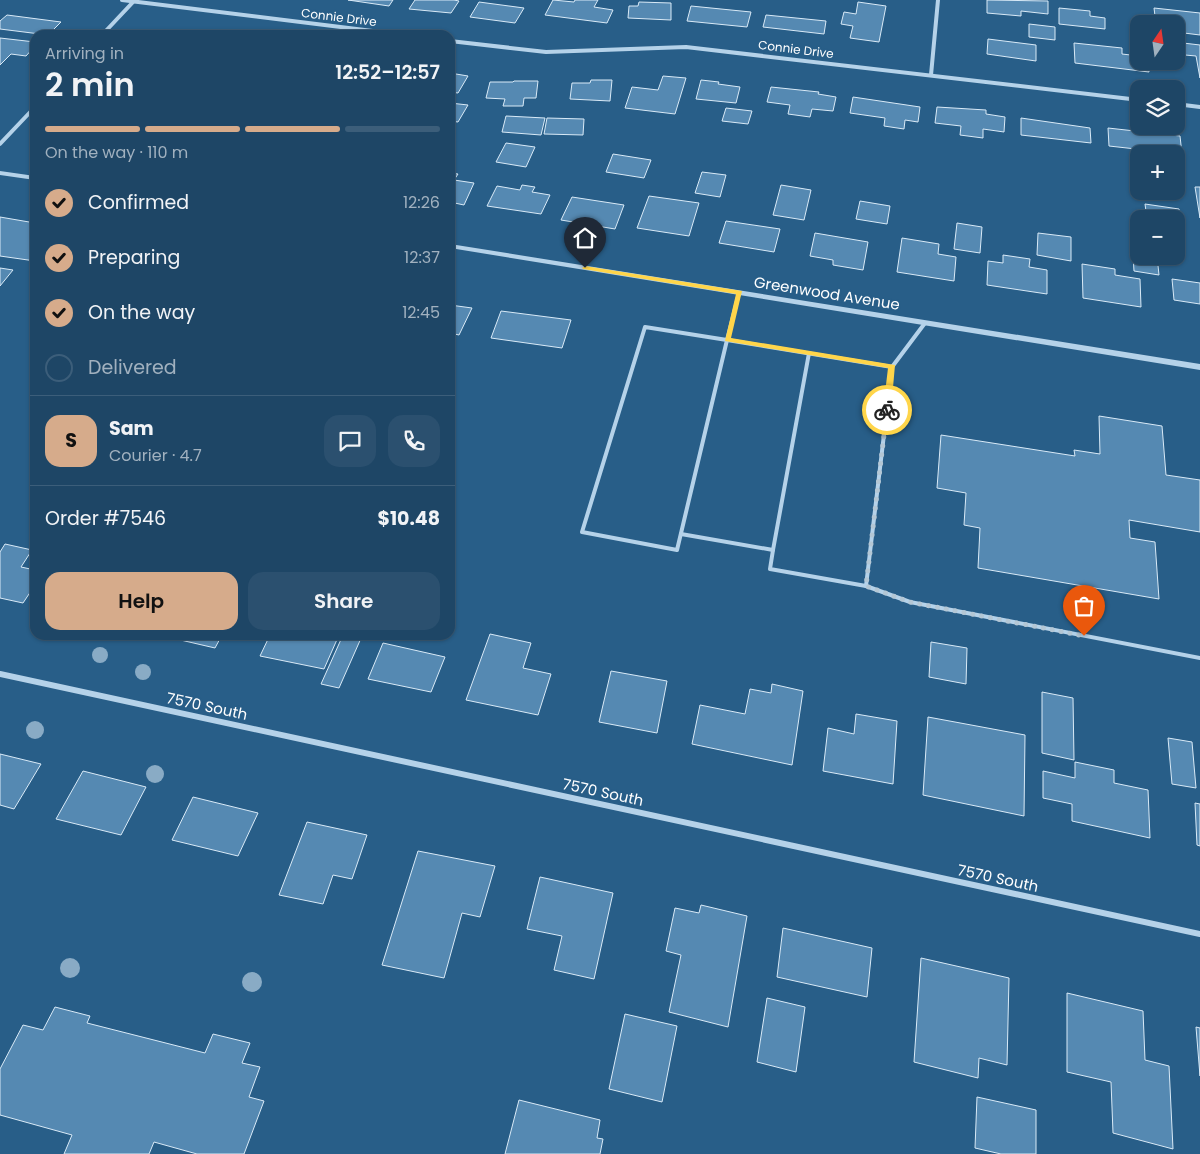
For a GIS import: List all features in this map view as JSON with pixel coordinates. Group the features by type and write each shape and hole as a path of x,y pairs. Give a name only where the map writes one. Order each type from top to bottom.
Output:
{"street":[{"name":"Connie Drive","path":"122,0 365,30"},
{"path":"931,75 938,0"},
{"path":"107,30 135,1"},
{"name":"Connie Drive","path":"455,42 558,52 645,47 686,47 1130,99"},
{"path":"1185,105 1200,107"},
{"path":"0,144 30,112"},
{"path":"0,173 30,177"},
{"name":"Greenwood Avenue","path":"455,247 1200,367"},
{"name":"7570 South","path":"0,674 1200,934"}],"lane":[{"path":"739,293 727,340 677,550 582,532 645,326 727,340 892,367"},
{"path":"866,586 892,367 925,322"},
{"path":"809,353 770,569 866,586 910,602 1200,658"},
{"path":"681,534 773,550"}],"building":[{"path":"348,0 393,0 389,6"},
{"path":"415,0 459,1 451,13 409,9"},
{"path":"553,0 574,2 575,0 598,0 594,7 613,10 607,23 545,15"},
{"path":"987,0 1048,1 1048,14 1021,11 1021,16 987,13"},
{"path":"479,2 524,8 515,23 470,17"},
{"path":"639,2 671,3 671,20 628,18 629,6 638,6"},
{"path":"858,2 886,6 879,42 850,38 853,26 841,24 844,12 856,14"},
{"path":"691,6 751,12 747,27 687,21"},
{"path":"1059,8 1090,11 1090,16 1105,18 1105,29 1059,24"},
{"path":"1154,8 1200,13 1200,35 1185,33 1185,15 1155,15"},
{"path":"7,15 61,22 53,30 30,30 30,33 0,29 0,21"},
{"path":"766,15 826,21 824,34 763,27"},
{"path":"1029,24 1055,27 1055,40 1029,37"},
{"path":"0,38 30,41 30,52 26,56 11,54 0,65"},
{"path":"988,39 1036,45 1036,61 987,54"},
{"path":"1074,43 1122,48 1122,54 1130,55 1130,70 1075,63"},
{"path":"1185,43 1200,45 1200,78 1196,56 1185,55"},
{"path":"1133,70 1149,70 1149,72"},
{"path":"455,74 468,76 458,93 455,93"},
{"path":"663,76 686,78 675,114 625,108 632,87 658,90"},
{"path":"591,80 612,80 610,101 570,99 572,83 590,83"},
{"path":"701,80 740,87 736,103 696,99"},
{"path":"538,81 536,98 524,98 523,106 503,106 505,99 486,98 490,82"},
{"path":"771,87 819,92 818,94 836,97 833,111 812,109 810,117 788,114 790,105 767,102"},
{"path":"853,97 920,107 918,122 905,120 904,129 884,126 885,118 850,113"},
{"path":"455,104 468,105 458,122 455,122"},
{"path":"937,107 986,110 986,114 1005,117 1004,132 983,129 983,138 960,135 961,126 935,123"},
{"path":"726,108 752,111 748,124 722,121"},
{"path":"506,116 545,118 541,135 502,132"},
{"path":"547,118 584,119 583,135 544,134"},
{"path":"1021,118 1090,128 1091,143 1021,135"},
{"path":"1108,128 1130,130 1130,135 1180,136 1181,145 1130,145 1130,148 1109,146"},
{"path":"506,143 535,147 526,167 496,162"},
{"path":"613,154 651,160 644,178 606,172"},
{"path":"702,172 726,175 720,197 695,193"},
{"path":"455,180 474,183 464,205 455,203"},
{"path":"522,185 535,187 532,192 550,195 541,214 487,206 497,186 520,190"},
{"path":"781,185 811,190 804,220 773,215"},
{"path":"1195,187 1200,187 1200,218"},
{"path":"649,196 699,203 689,236 637,228"},
{"path":"572,197 624,205 615,229 561,220"},
{"path":"860,201 890,206 887,224 856,219"},
{"path":"1145,204 1179,210 1146,210"},
{"path":"0,217 30,222 30,260 0,256"},
{"path":"726,221 780,229 774,252 719,243"},
{"path":"957,223 982,227 980,253 954,249"},
{"path":"815,233 868,242 863,270 833,265 833,260 810,256"},
{"path":"1038,233 1071,237 1071,261 1037,255"},
{"path":"902,238 939,244 938,254 956,257 954,281 897,272"},
{"path":"1003,255 1030,259 1029,267 1047,270 1047,294 987,285 988,261 1003,263"},
{"path":"1082,264 1115,269 1115,275 1140,279 1141,307 1083,298"},
{"path":"1134,265 1158,265 1159,275 1134,271"},
{"path":"0,268 13,270 0,286"},
{"path":"1172,279 1200,283 1200,304 1174,300"},
{"path":"455,306 472,308 459,335 455,334"},
{"path":"501,311 571,320 562,348 491,338"},
{"path":"1099,416 1162,426 1166,475 1200,480 1200,532 1129,520 1130,538 1155,542 1159,599 978,568 980,528 964,525 966,493 937,488 941,435 1075,456 1074,450 1100,454"},
{"path":"5,544 30,550 30,553 21,567 30,569 30,592 23,603 0,598 0,552"},
{"path":"490,634 531,643 523,668 551,674 538,715 466,700"},
{"path":"181,640 219,640 215,648"},
{"path":"268,640 337,640 324,669 260,656"},
{"path":"341,640 360,640 339,688 321,684"},
{"path":"931,642 967,648 966,684 929,677"},
{"path":"383,643 445,657 431,692 368,679"},
{"path":"611,671 667,681 657,733 599,722"},
{"path":"772,684 803,691 792,765 692,744 700,705 745,714 750,689 771,693"},
{"path":"1042,692 1073,698 1074,760 1042,753"},
{"path":"856,714 897,721 893,784 823,771 828,728 854,734"},
{"path":"928,717 1025,735 1024,816 923,795"},
{"path":"1168,738 1192,742 1196,788 1172,784"},
{"path":"0,754 41,764 14,809 0,805"},
{"path":"1075,762 1114,770 1114,783 1148,790 1150,838 1072,821 1072,804 1043,798 1043,771 1075,778"},
{"path":"83,771 146,787 121,835 56,819"},
{"path":"193,797 258,813 238,856 172,840"},
{"path":"1195,803 1200,804 1200,846 1197,845"},
{"path":"307,822 367,835 352,879 333,875 323,904 279,895"},
{"path":"418,851 495,866 480,917 462,913 444,978 382,965"},
{"path":"540,877 613,893 594,979 554,970 562,936 527,929"},
{"path":"701,905 747,916 728,1027 669,1012 681,955 666,951 675,908 699,913"},
{"path":"783,928 872,948 867,997 777,977"},
{"path":"921,958 1009,978 1007,1065 979,1058 978,1078 914,1062"},
{"path":"1067,993 1143,1011 1145,1060 1169,1066 1173,1149 1113,1133 1111,1082 1067,1072"},
{"path":"767,998 805,1007 796,1072 757,1062"},
{"path":"55,1007 90,1016 87,1023 205,1053 213,1034 250,1043 242,1063 260,1067 249,1097 264,1101 244,1154 197,1154 154,1142 149,1154 64,1154 72,1135 0,1115 0,1069 23,1025 43,1030"},
{"path":"625,1014 677,1026 662,1102 609,1089"},
{"path":"1196,1027 1200,1028 1200,1076"},
{"path":"977,1097 1036,1110 1036,1154 1001,1154 975,1148"},
{"path":"519,1100 600,1120 597,1138 603,1139 600,1154 505,1154"}],"way so far":[{"path":"887,410 866,586 910,602 1084,636"}],"route":[{"path":"585,268 739,293 727,340 892,367 887,410"}]}
